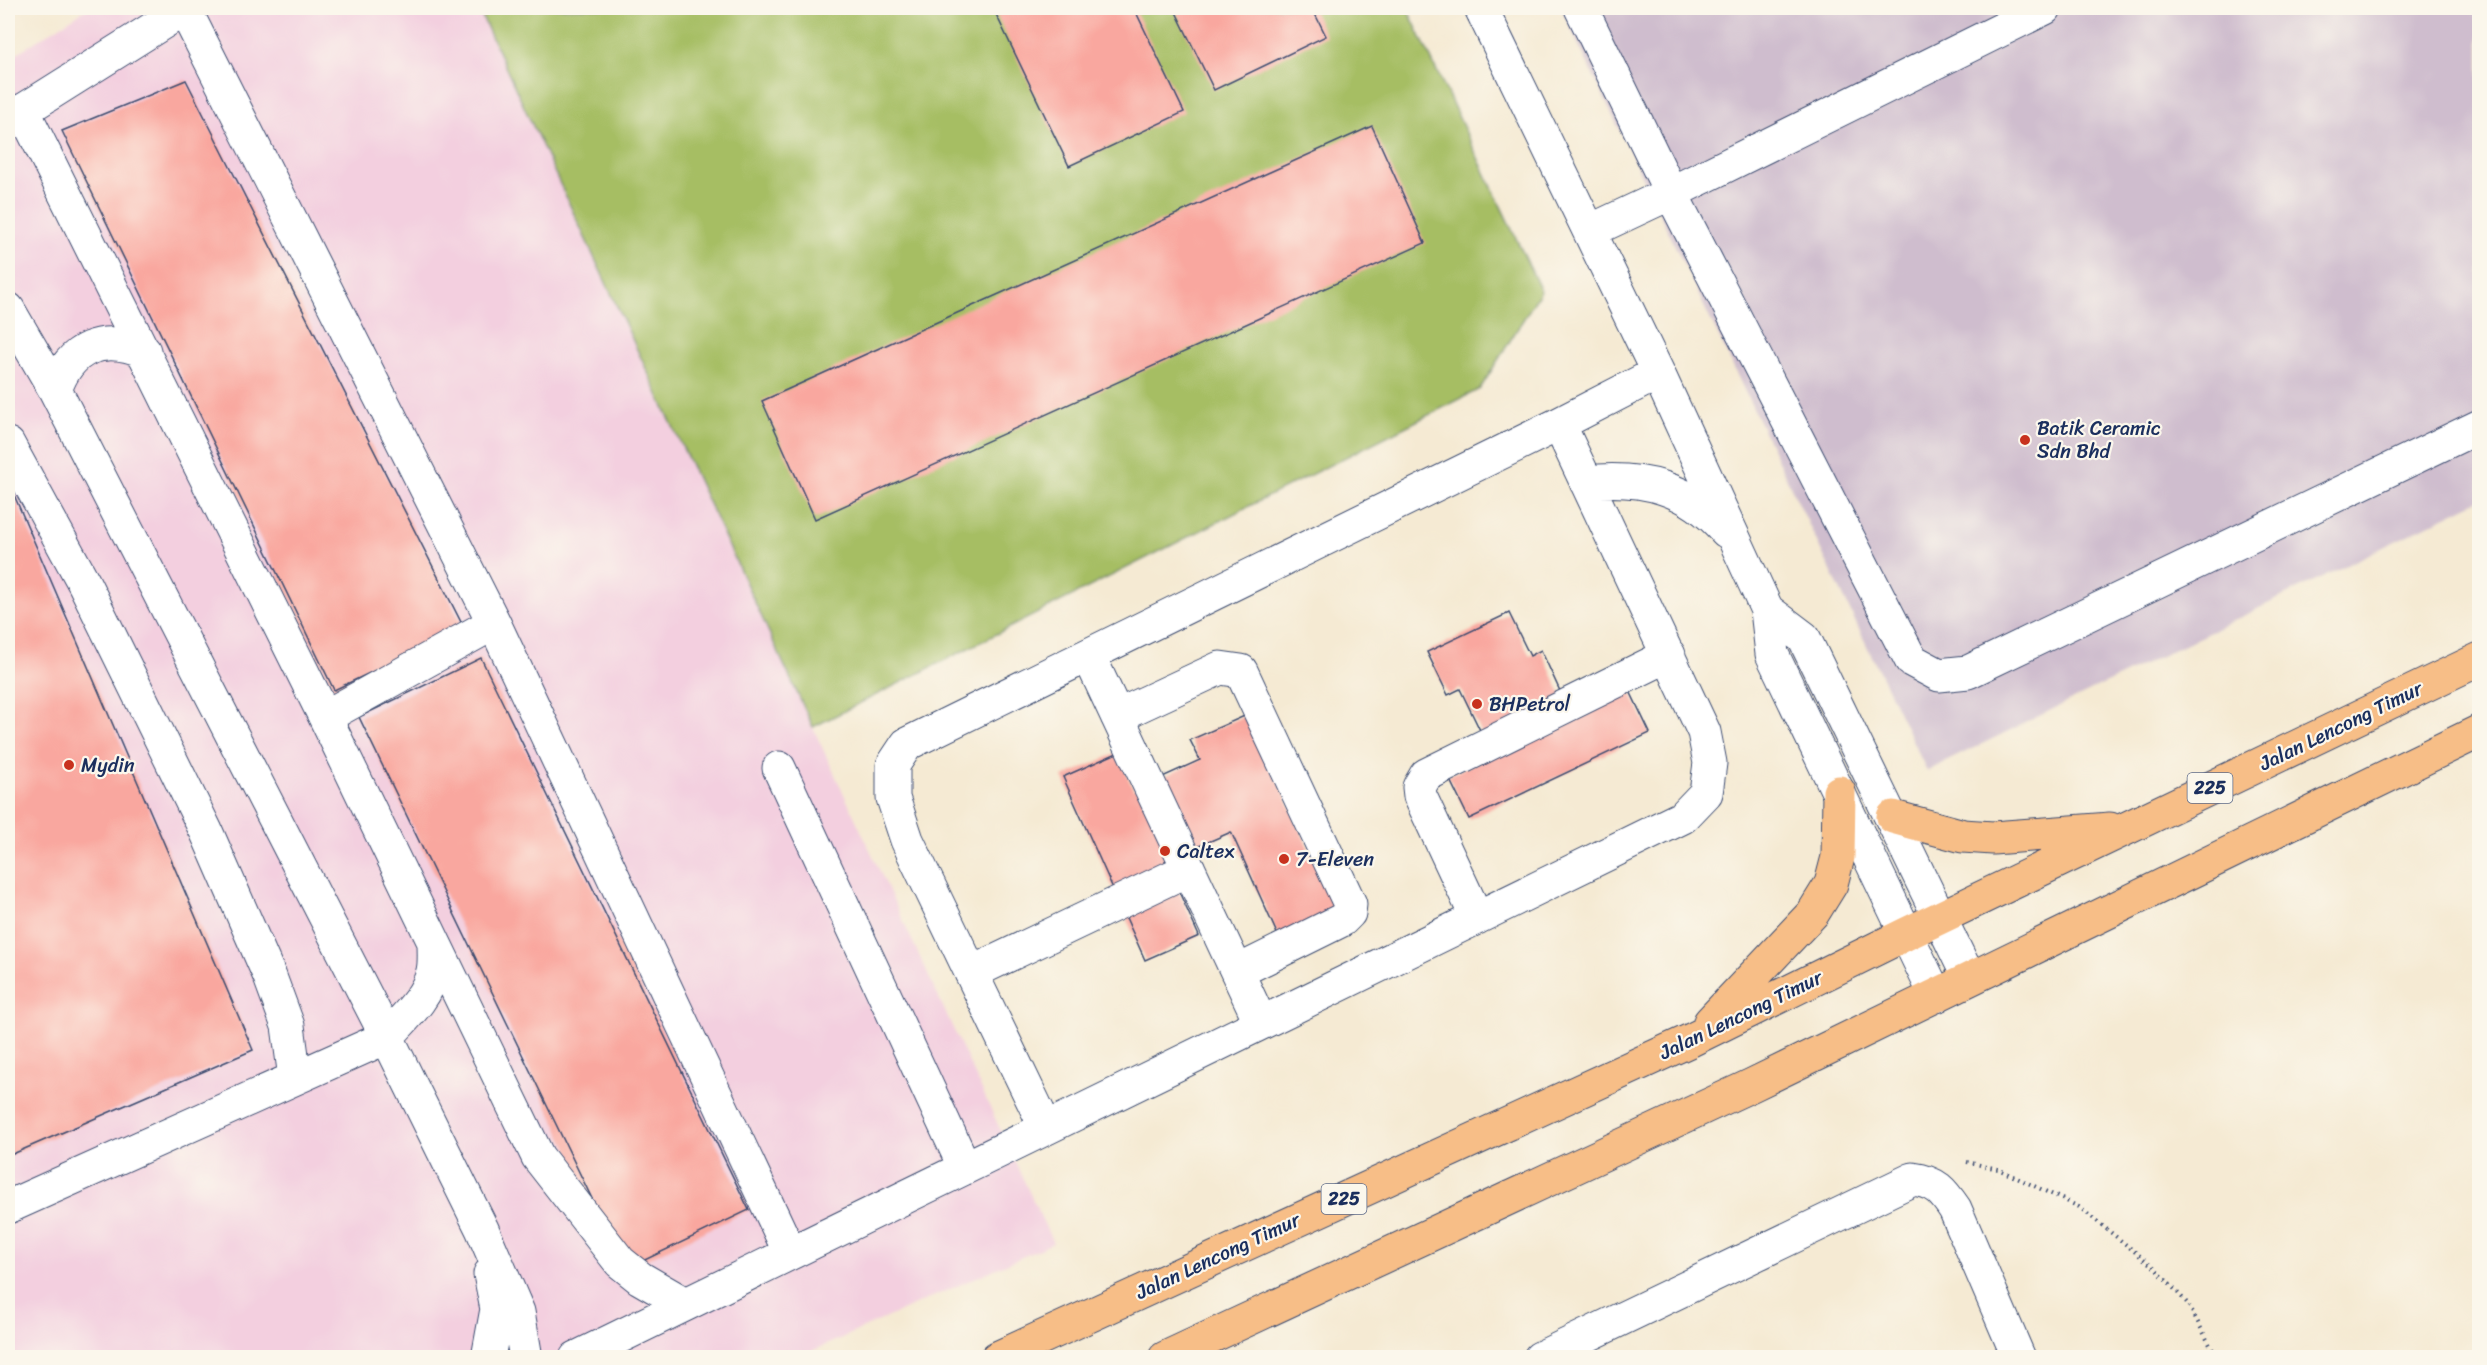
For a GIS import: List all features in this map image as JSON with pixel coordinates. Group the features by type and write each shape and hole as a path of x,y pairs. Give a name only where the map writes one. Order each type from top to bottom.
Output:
{"highway":[{"name":"Jalan Lencong Timur","path":"997,1358 1691,1040 1906,934 2480,659"},
{"path":"1165,1358 1741,1090 2480,731"},
{"path":"1691,1040 1813,914 1831,884 1838,857 1839,792"},
{"path":"1893,817 1963,836 1993,838 2127,828"}],"street":[{"path":"685,1304 640,1278 620,1262 538,1157 325,717 144,351 15,115 185,8 494,623 790,1253"},
{"path":"1481,8 1658,373 1737,544 1767,610 1772,654 1936,996"},
{"path":"1581,8 1671,194 1911,660 1939,675 1968,672 2480,426"},
{"path":"1590,231 1671,194 2045,8"},
{"path":"8,309 55,390 387,1037 482,1229 518,1312 526,1358"},
{"path":"55,390 61,374 70,361 90,348 113,342 144,351"},
{"path":"1046,1128 907,840 893,798 893,765 907,744 1559,424 1658,373"},
{"path":"576,1358 1683,817 1706,793 1710,763 1704,732 1559,424"},
{"path":"8,444 84,584 206,831 274,987 288,1026 295,1078"},
{"path":"1586,482 1613,479 1640,481 1666,488 1693,501 1717,520 1737,544"},
{"path":"1767,610 1804,638 1970,978"},
{"path":"325,717 494,623"},
{"path":"1477,918 1420,796 1419,787 1426,776 1669,655"},
{"path":"1089,656 1261,1023"},
{"path":"1117,716 1220,668 1241,671 1350,904 1349,913 1342,920 1237,972"},
{"path":"779,768 965,1168"},
{"path":"971,973 1189,869"},
{"path":"8,1207 387,1037 417,1003 433,973 434,943"},
{"path":"1540,1358 1913,1179 1928,1181 1945,1193 1955,1209 2019,1358"},
{"path":"482,1229 497,1309 489,1358"}],"path":[{"path":"1956,1160 1998,1169 2079,1208 2154,1267 2188,1304 2217,1358"}],"shaded area":[{"path":"88,8 478,8 1053,1243 799,1357 8,1358 8,59"},
{"path":"1561,8 2479,8 2479,500 1927,771"}],"green space":[{"path":"478,8 1407,8 1541,291 1480,389 813,727"}],"building":[{"path":"993,8 1134,8 1184,112 1069,166"},
{"path":"1174,8 1312,8 1326,36 1214,90"},
{"path":"186,80 464,628 334,690 62,131"},
{"path":"1372,126 1425,243 815,519 762,401"},
{"name":"Mydin","path":"8,481 253,1050 8,1156"},
{"path":"1509,613 1530,656 1541,650 1572,717 1629,689 1650,733 1469,819 1448,776 1492,755 1460,689 1448,695 1427,652"},
{"path":"481,658 749,1210 626,1269 359,717"},
{"path":"1249,714 1337,912 1279,938 1231,832 1165,861 1199,936 1145,960 1063,777 1117,753 1134,790 1200,760 1190,740"}],"place":[{"name":"Batik Ceramic Sdn Bhd","path":"2025,440"},
{"name":"BHPetrol","path":"1477,704"},
{"name":"Mydin","path":"69,765"},
{"name":"Caltex","path":"1165,851"},
{"name":"7-Eleven","path":"1284,859"}]}
